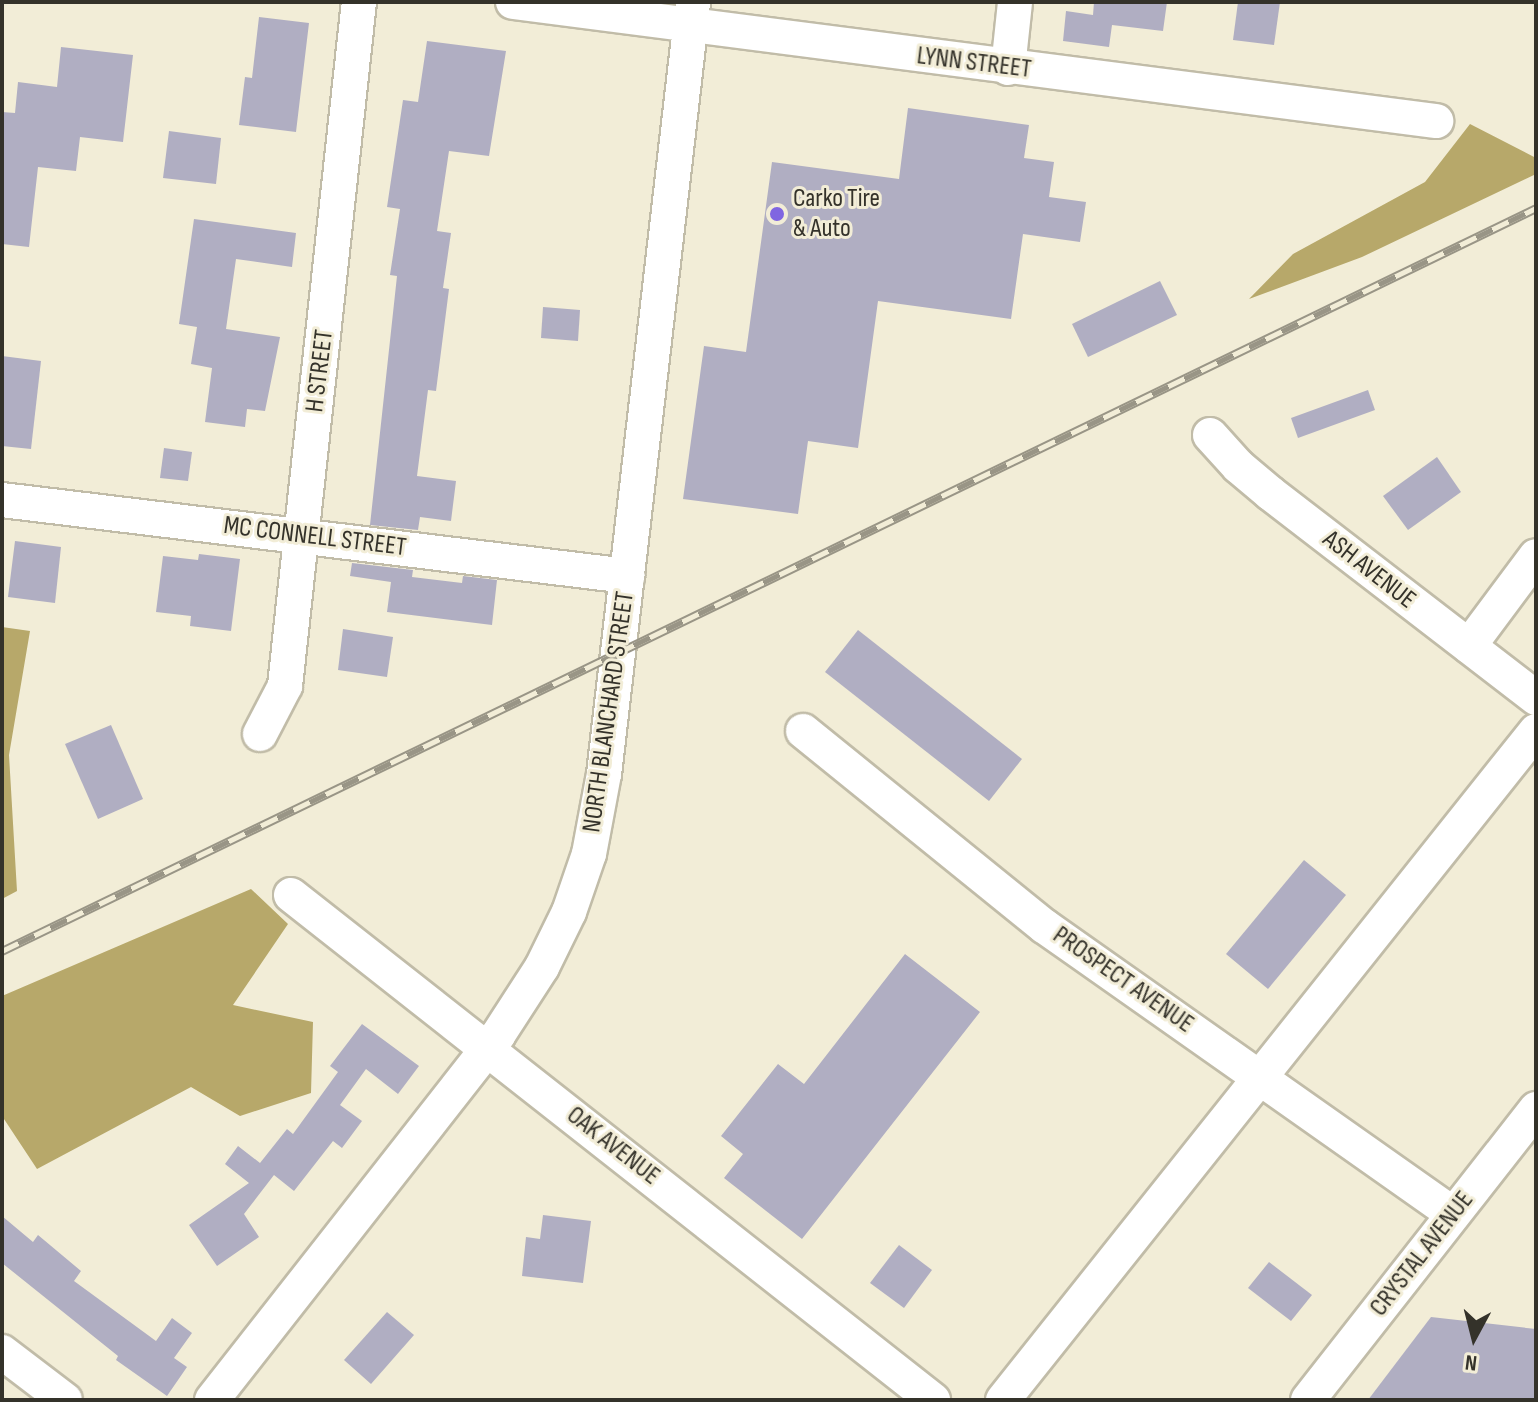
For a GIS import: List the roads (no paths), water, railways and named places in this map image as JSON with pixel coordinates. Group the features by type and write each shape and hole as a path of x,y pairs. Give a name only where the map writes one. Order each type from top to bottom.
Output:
{"street":[{"name":"H STREET","path":"260,734 285,686 359,2"},
{"name":"LYNN STREET","path":"513,2 691,14 1008,68 1436,121"},
{"path":"1008,68 1015,2"},
{"name":"NORTH BLANCHARD STREET","path":"212,1400 487,1049 542,967 569,912 589,854 604,774 691,14"},
{"name":"ASH AVENUE","path":"1210,435 1238,466 1270,493 1536,698"},
{"name":"MC CONNELL STREET","path":"2,500 627,576"},
{"path":"1469,646 1536,556"},
{"name":"PROSPECT AVENUE","path":"803,731 1044,926 1453,1214"},
{"path":"1003,1400 1263,1078 1536,731"},
{"name":"OAK AVENUE","path":"291,895 930,1399"},
{"name":"CRYSTAL AVENUE","path":"1308,1400 1536,1109"},
{"path":"2,1352 65,1400"}],"railway":[{"path":"2,951 1536,208"}],"place":[{"name":"Carko Tire & Auto","path":"777,214"}]}
